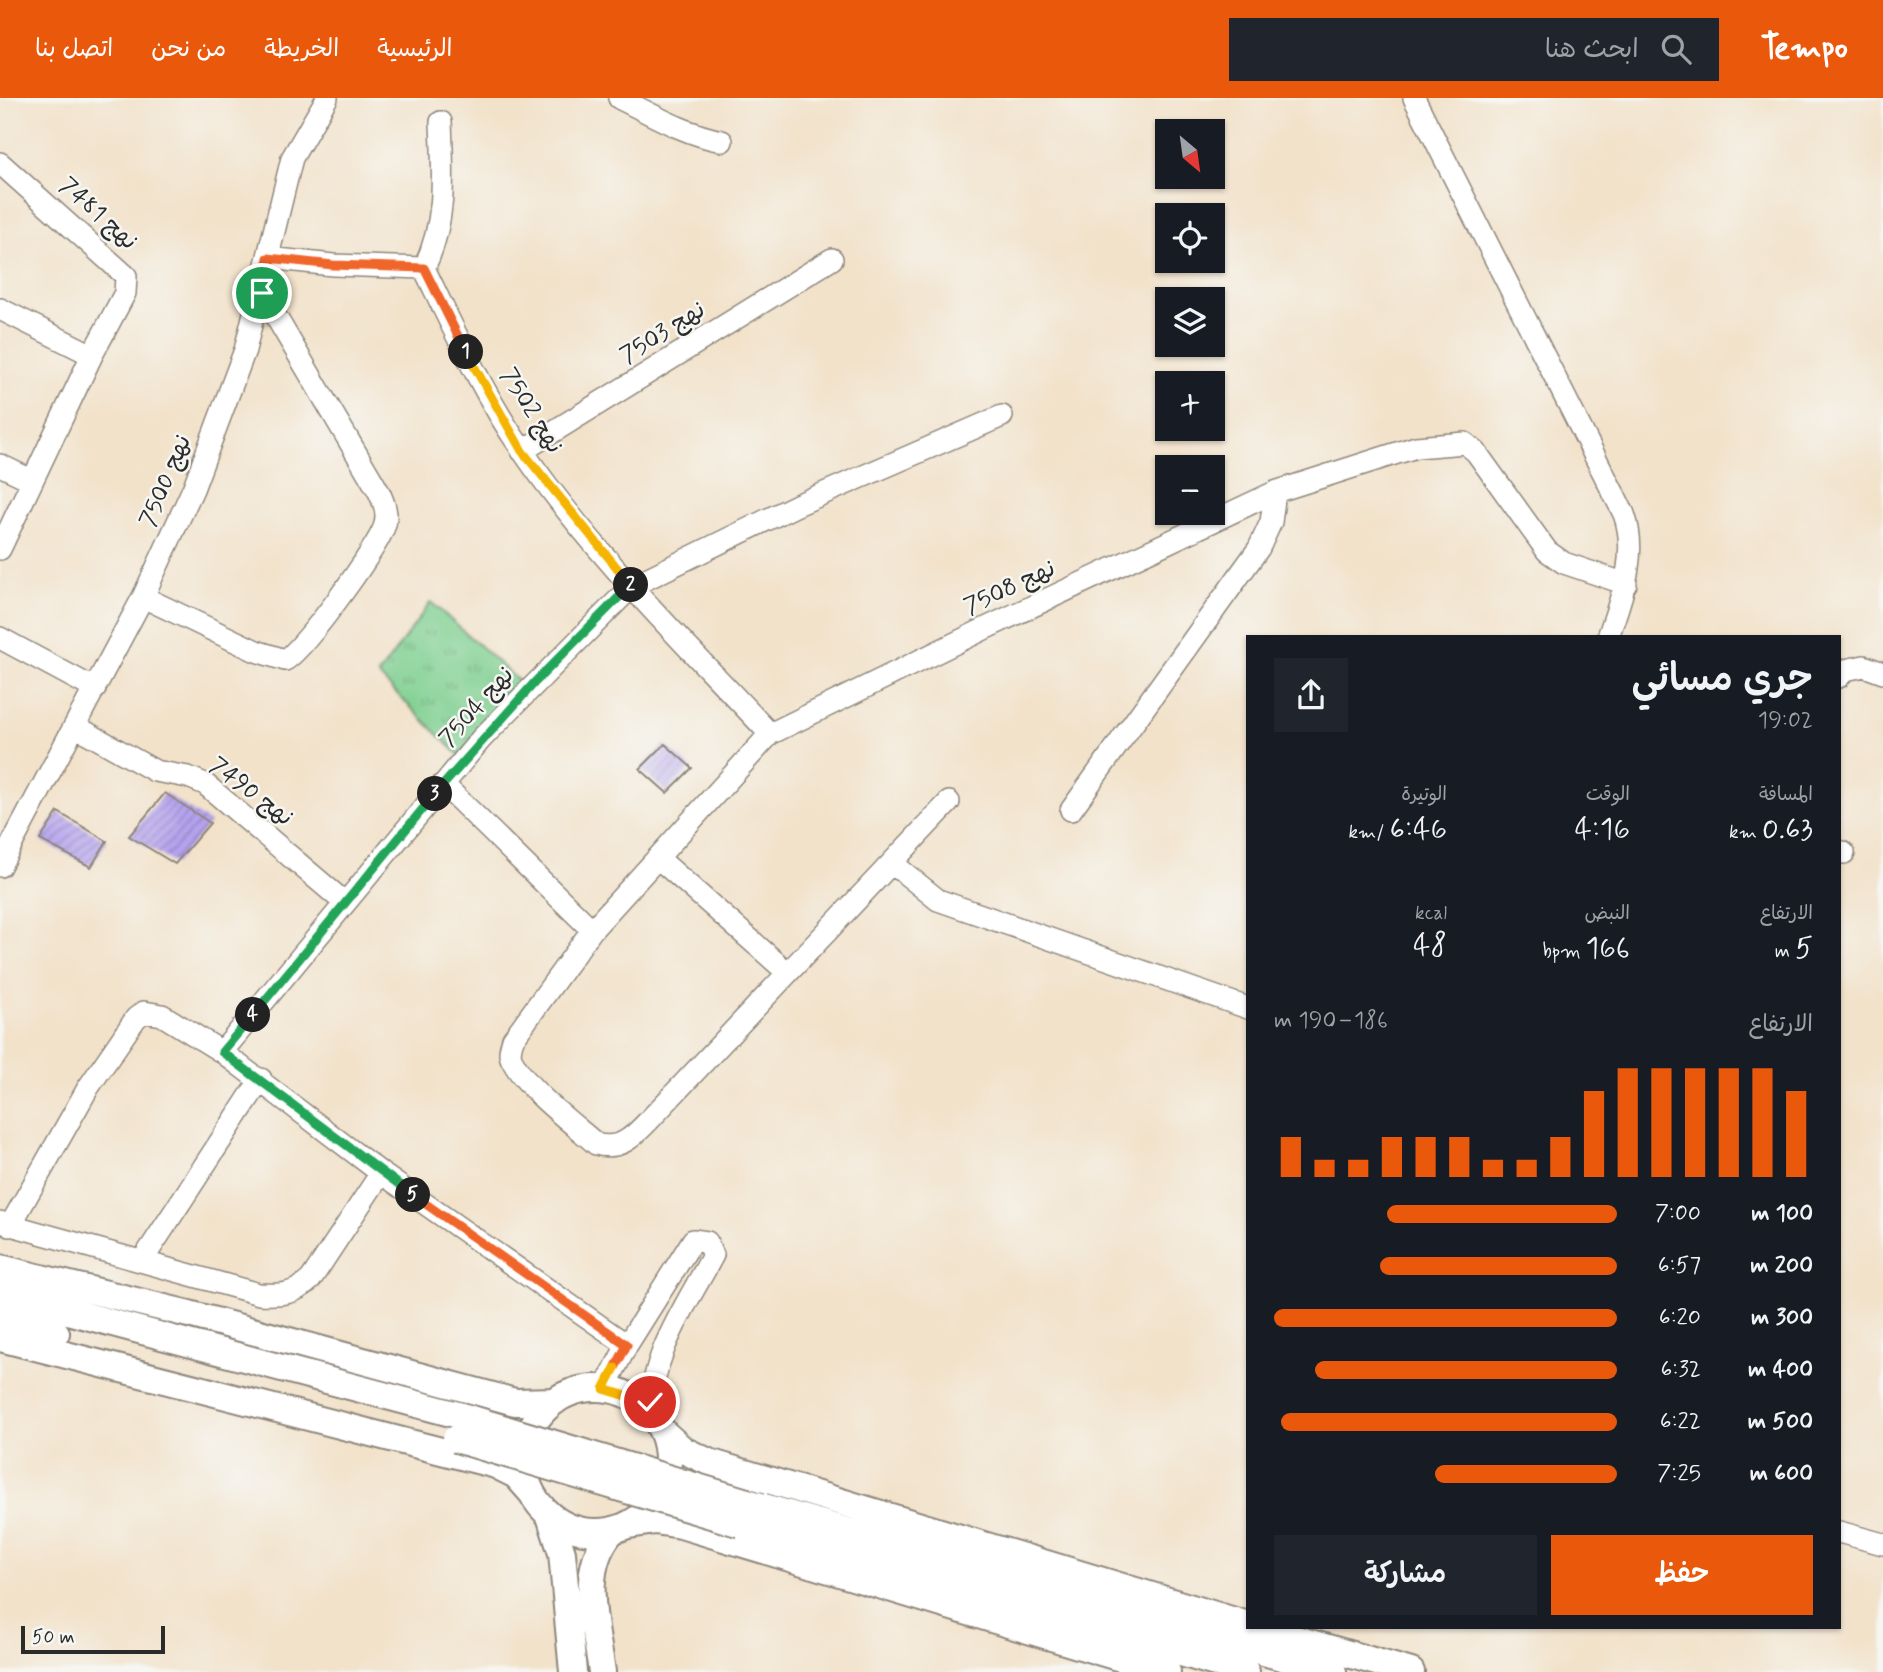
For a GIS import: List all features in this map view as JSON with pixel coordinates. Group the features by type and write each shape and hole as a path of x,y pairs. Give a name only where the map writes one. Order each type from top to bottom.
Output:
{"street":[{"name":"نهج 7500","path":"0,866 144,597 193,489 228,402 262,293 292,158 327,98"},
{"path":"619,98 700,137 722,141"},
{"path":"1415,98 1624,514 1631,533 1626,584 1609,635"},
{"path":"268,258 333,265 424,268 439,235 441,218 441,122"},
{"name":"نهج 7481","path":"0,163 126,276 125,293 92,355"},
{"name":"نهج 7503","path":"522,451 832,260"},
{"name":"نهج 7502","path":"424,268 484,388 522,451 632,586 770,734"},
{"path":"144,597 256,651 285,660 303,645 382,536 386,509 380,492 262,293"},
{"path":"0,309 92,355 0,549"},
{"name":"نهج 7504","path":"222,1052 443,784 535,682 632,586 797,505 1002,416"},
{"name":"نهج 7508","path":"770,734 984,629 1275,492 1416,447 1465,443 1476,452 1547,551 1564,563 1626,584"},
{"path":"0,465 32,480"},
{"path":"1071,810 1259,548 1271,522 1275,492"},
{"path":"0,638 95,689"},
{"path":"1841,675 1845,670 1864,666 1883,673"},
{"name":"نهج 7490","path":"75,726 155,771 188,777 205,784 345,904"},
{"path":"770,734 592,930 513,1039 509,1052 512,1061 531,1085 596,1144 607,1147 620,1145 634,1135 949,802"},
{"path":"443,784 592,930"},
{"path":"659,859 788,974"},
{"path":"892,863 938,900 1246,1006"},
{"path":"381,1173 323,1264 302,1288 292,1293 259,1294 5,1224 88,1088 136,1018 144,1012 162,1015 261,1079 381,1173 627,1345"},
{"path":"142,1261 261,1079"},
{"path":"602,1672 591,1575 596,1555 621,1527 649,1510 666,1478 668,1454 656,1422 656,1365 713,1255 707,1242 693,1240 627,1345 604,1389"},
{"path":"0,1268 189,1314 515,1402 555,1401 579,1391 604,1389 630,1397 683,1450 709,1462 1246,1624"},
{"path":"0,1293 744,1513 1247,1672"},
{"path":"0,1318 459,1428"},
{"path":"0,1338 496,1465 516,1475 550,1516 586,1532 655,1521 681,1525 1167,1672"},
{"path":"531,1492 524,1467 526,1442 537,1419 555,1401"},
{"path":"744,1513 1333,1672"},
{"path":"550,1516 562,1553 573,1672"},
{"path":"1841,1533 1883,1544"},
{"path":"1261,1629 1411,1672"}],"green space":[{"path":"431,602 521,683 459,755 378,675"}],"building":[{"path":"665,744 692,768 667,793 640,769"},
{"path":"165,793 210,823 175,864 129,836"},
{"path":"58,812 107,841 91,867 40,840"}],"route":[{"path":"262,293 268,258 333,265 424,268 484,388 522,451 632,586 481,739 222,1052 261,1079 381,1173 627,1345 604,1389 630,1397 651,1413 650,1402"}]}
